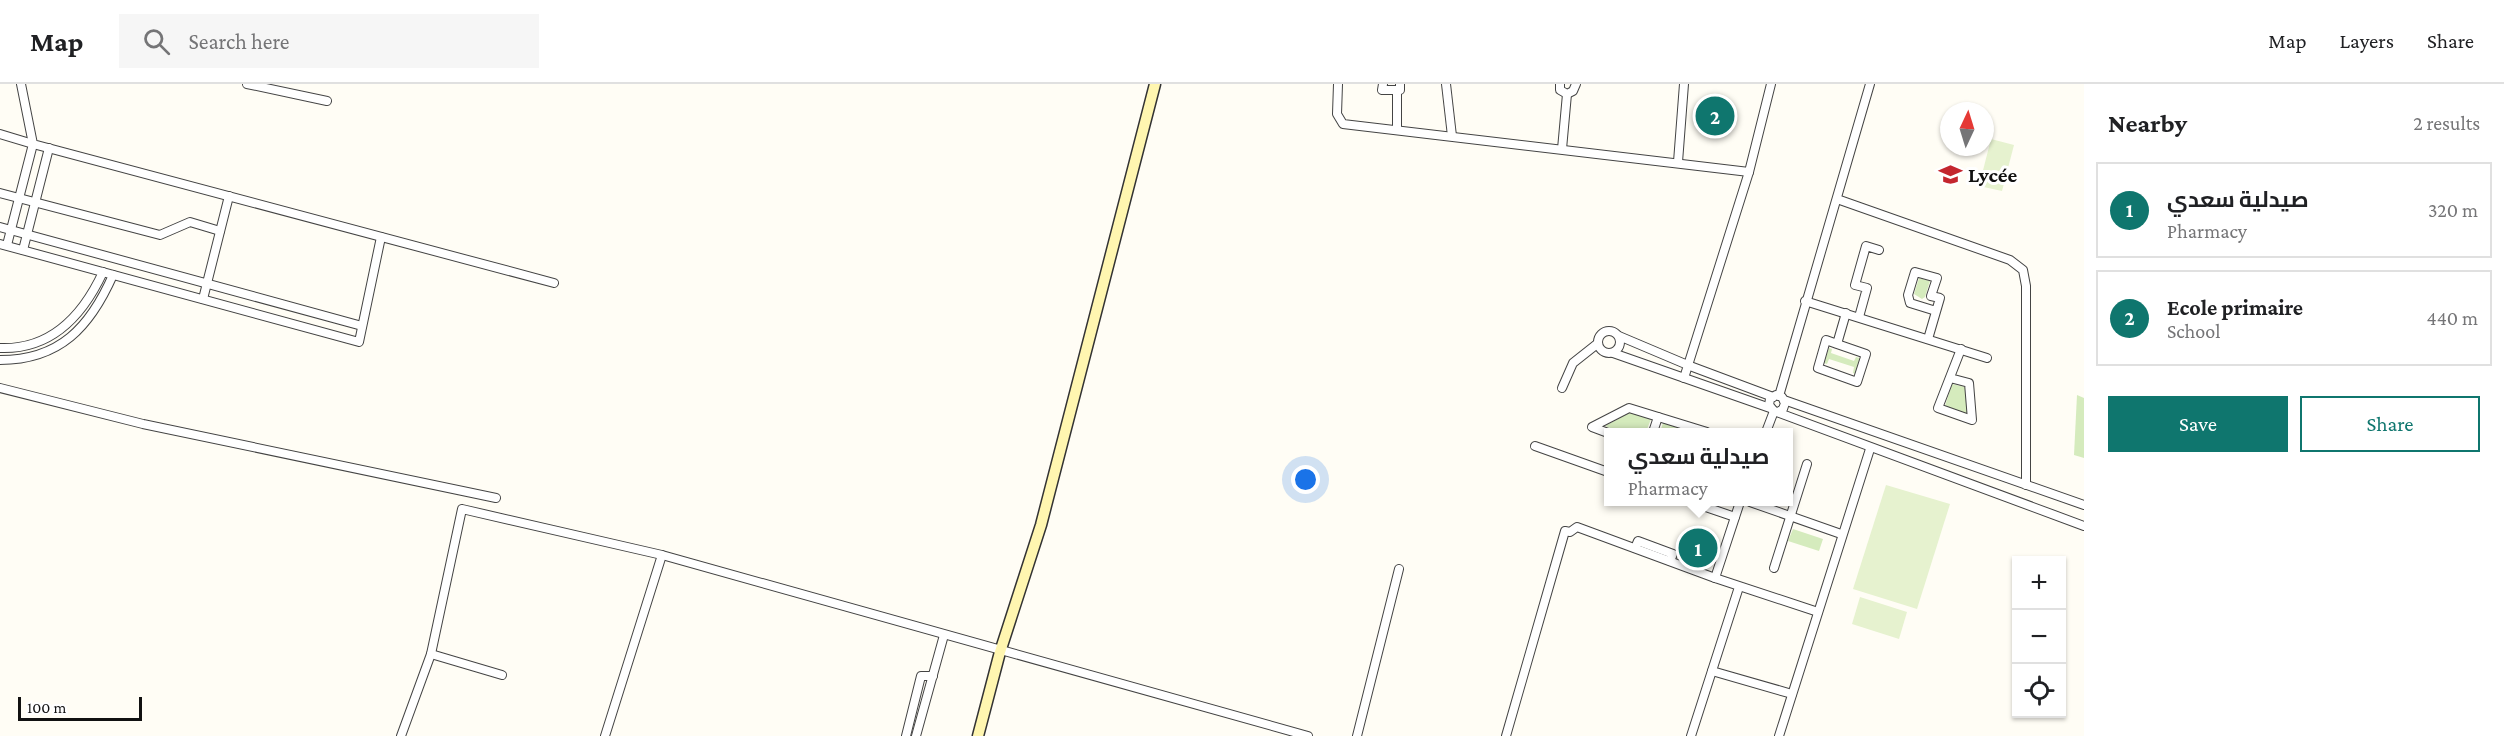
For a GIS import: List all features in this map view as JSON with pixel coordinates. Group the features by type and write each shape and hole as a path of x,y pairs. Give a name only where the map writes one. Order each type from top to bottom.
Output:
{"street":[{"path":"21,84 33,144 11,230 3,244 358,342 381,237"},
{"path":"247,84 327,101"},
{"path":"978,736 1000,651 1041,525 1155,84"},
{"path":"1338,84 1337,114 1343,124 1749,172"},
{"path":"1446,84 1452,136"},
{"path":"1560,84 1560,90 1567,94"},
{"path":"1567,94 1574,91 1576,84"},
{"path":"1678,162 1684,84"},
{"path":"1684,378 1690,366 1749,172 1771,84"},
{"path":"1774,410 1783,409 1779,397 1805,301 1870,84"},
{"path":"1386,86 1399,87 1397,130"},
{"path":"1562,149 1567,94"},
{"path":"0,134 554,283"},
{"path":"23,250 49,148"},
{"path":"0,193 160,235 190,222 220,231"},
{"path":"203,299 229,196"},
{"path":"1837,199 2010,260 2023,270 2026,286 2026,485"},
{"path":"0,227 362,326"},
{"path":"1859,317 1867,288 1855,285 1866,246 1879,250"},
{"path":"0,348 28,345 63,330 86,305 103,272"},
{"path":"1928,339 1940,298 1931,296 1936,278 1916,272 1908,295 1910,303 1936,311"},
{"path":"0,360 20,360 40,355 73,335 97,309 113,275"},
{"path":"1805,301 1987,358"},
{"path":"1837,344 1846,313"},
{"path":"1562,388 1573,363 1597,344 1598,339 1605,332 1610,331 1690,366 2084,505"},
{"path":"1613,353 1620,346 1619,336"},
{"path":"1826,340 1837,344 1866,354 1857,382 1818,368 1826,340"},
{"path":"1597,344 1603,352 1613,353 1774,410 1870,449 2084,526"},
{"path":"1950,378 1969,383 1972,420 1938,408 1960,350"},
{"path":"0,388 143,424 496,498"},
{"path":"1767,428 1774,410 1769,401 1779,397"},
{"path":"1604,432 1592,427 1629,408 1694,428"},
{"path":"1654,428 1658,417"},
{"path":"1535,446 1604,471"},
{"path":"1779,736 1841,534 1870,449"},
{"path":"1774,568 1808,464"},
{"path":"1705,506 1735,517"},
{"path":"1715,578 1738,506"},
{"path":"1764,506 1841,534"},
{"path":"401,736 431,654 462,509 662,555 1308,736"},
{"path":"1506,736 1565,531 1570,532 1578,527 1739,587 1818,612"},
{"path":"605,736 662,555"},
{"path":"1357,736 1399,569"},
{"path":"1691,736 1739,587"},
{"path":"916,736 944,635"},
{"path":"431,654 502,675"},
{"path":"1712,671 1792,694"},
{"path":"906,736 921,676 933,676"}],"green space":[{"path":"1994,140 2014,145 2002,191 1979,186 1987,156 1994,156"},
{"path":"1919,278 1930,281 1925,297 1922,299 1914,294"},
{"path":"1829,348 1832,349 1831,353 1854,361 1856,357 1860,358 1855,374 1853,373 1854,367 1829,359 1827,364 1824,363"},
{"path":"1952,384 1965,387 1968,414 1945,406"},
{"path":"2077,395 2084,398 2084,458 2074,455"},
{"path":"1631,412 1651,419 1648,428 1605,426"},
{"path":"1663,423 1679,428 1661,428"},
{"path":"1886,485 1950,504 1917,609 1853,589"},
{"path":"1793,529 1823,539 1819,551 1788,541"},
{"path":"1860,597 1907,612 1899,639 1852,624"}],"place":[{"name":"Ecole primaire","path":"1715,116"},
{"name":"Lycée","path":"1950,175"},
{"name":"صيدلية سعدي","path":"1698,548"}]}
